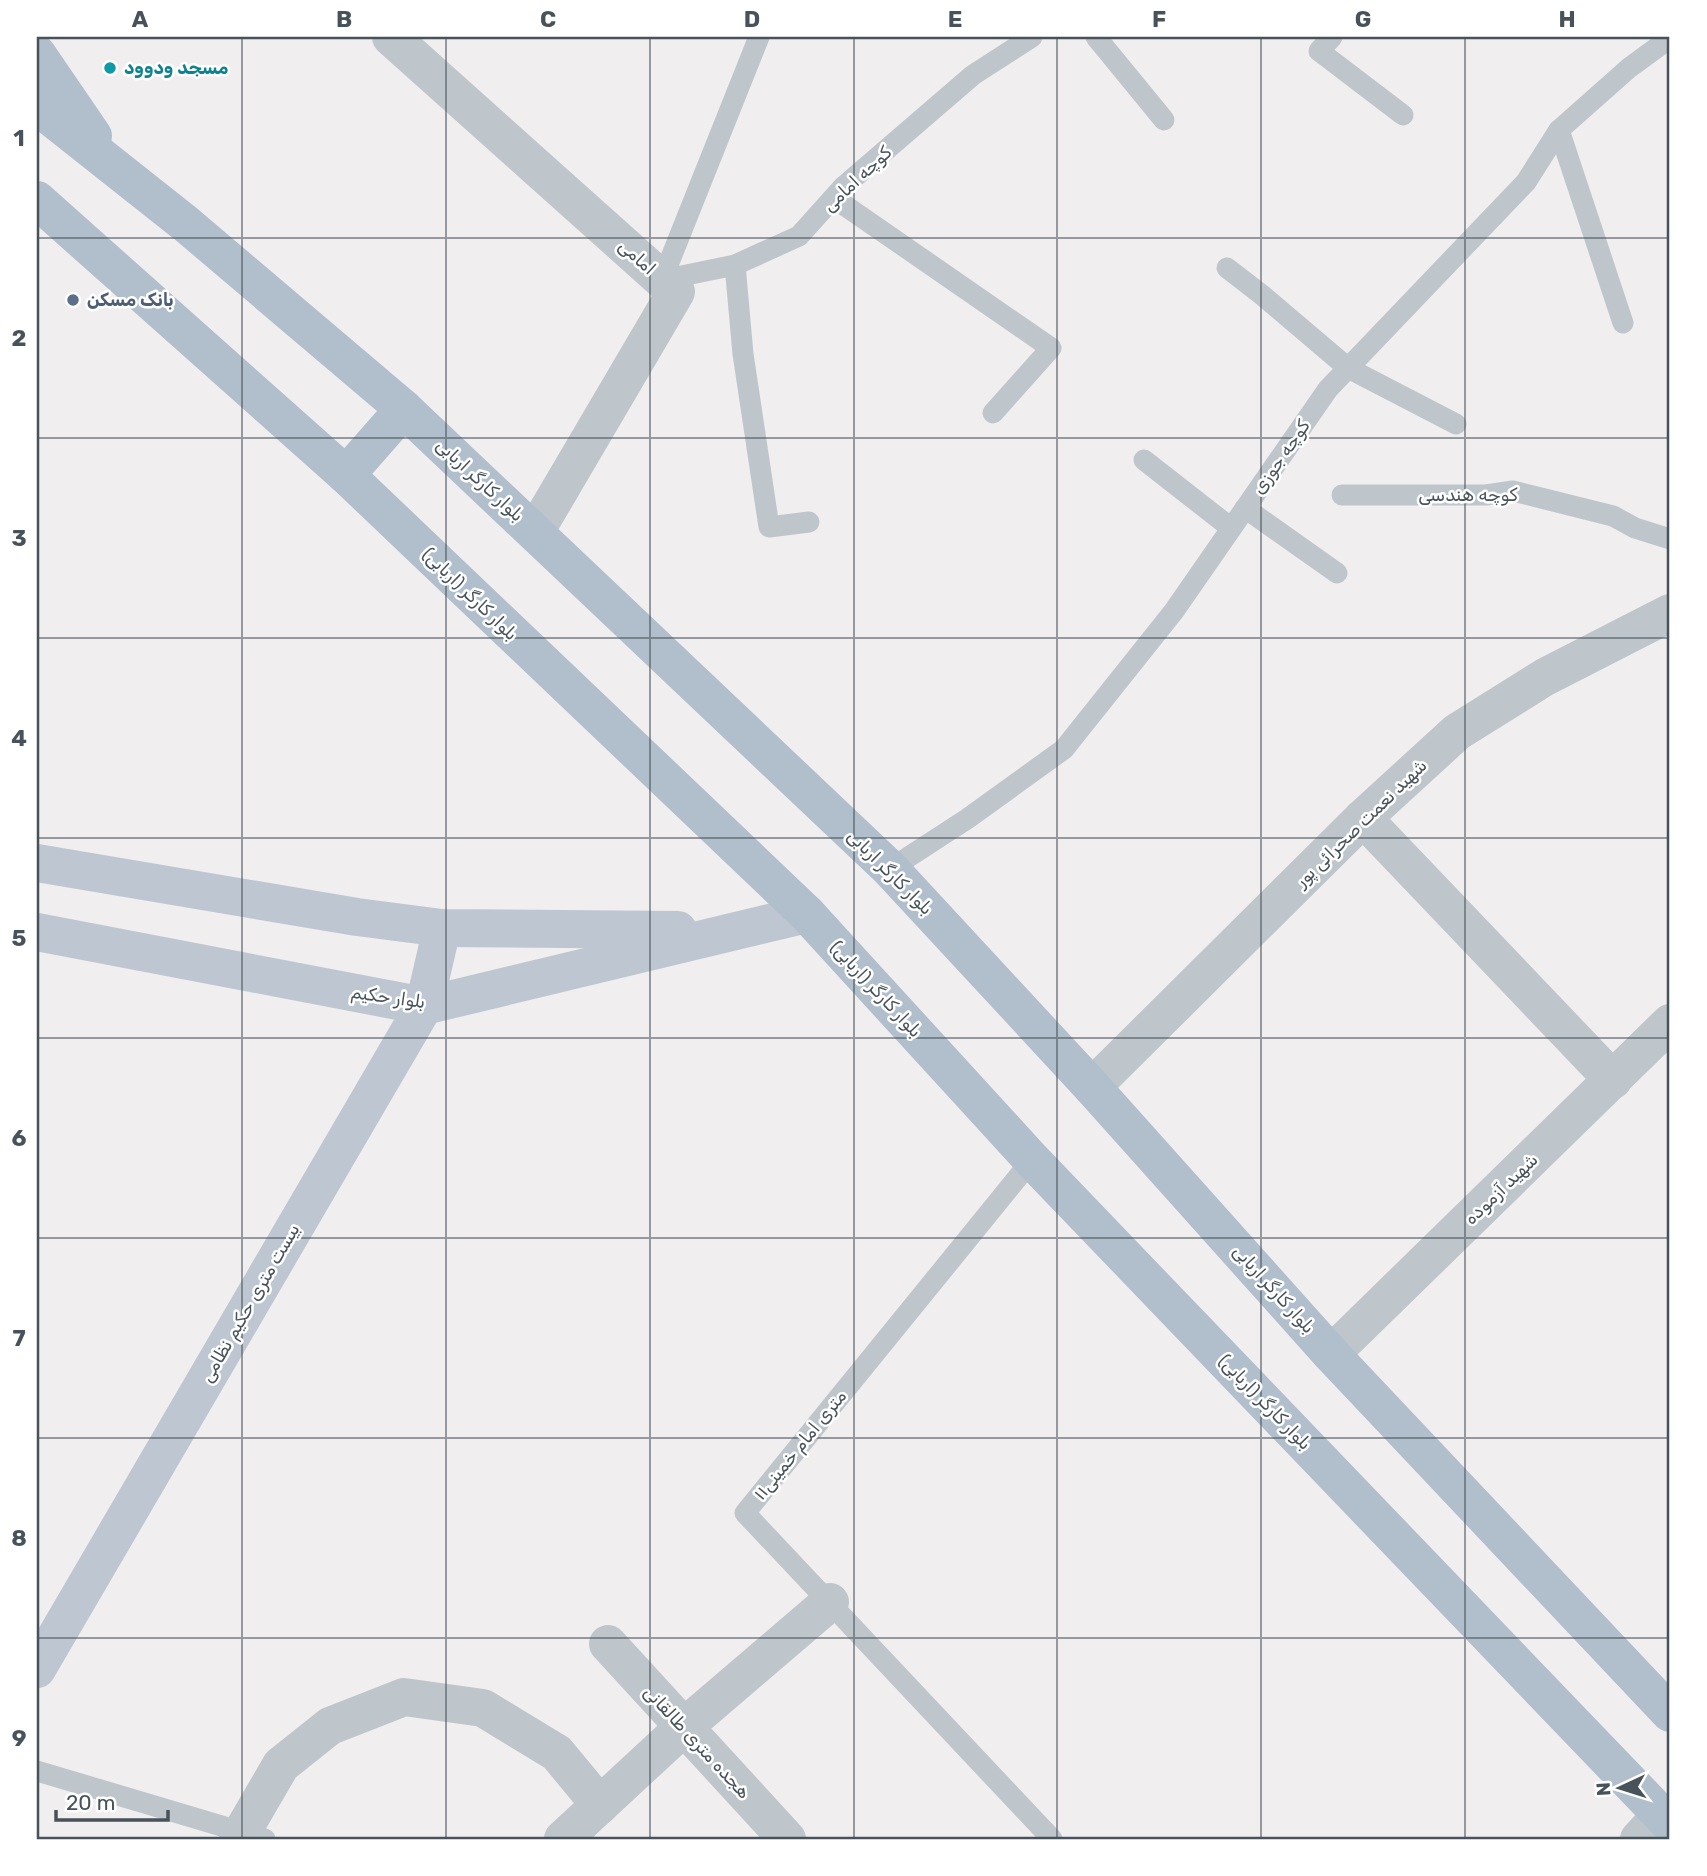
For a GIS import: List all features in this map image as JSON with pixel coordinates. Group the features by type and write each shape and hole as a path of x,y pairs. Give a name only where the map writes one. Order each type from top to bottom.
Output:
{"main road":[{"path":"37,54 111,163"},
{"name":"بلوار کارگر اربابی","path":"37,106 187,224 404,409 890,869 1092,1087 1331,1354 1655,1680 1670,1713"},
{"name":"بلوار کارگر (اربابی)","path":"37,200 345,475 807,914 1032,1160 1657,1826"},
{"path":"345,475 404,409"}],"street":[{"name":"امامی","path":"390,37 676,292 535,532"},
{"name":"شهید نعمت صحرائی پور","path":"1092,1087 1363,818 1457,732 1545,677 1670,613"},
{"path":"1363,818 1613,1080"},
{"name":"بلوار حکیم","path":"37,863 357,917 442,928 737,930"},
{"name":"بلوار حکیم","path":"37,932 424,1006 807,914"},
{"name":"بیست متری حکیم نظامی","path":"37,1669 424,1006 442,928"},
{"name":"شهید آزموده","path":"1331,1354 1670,1023"},
{"path":"563,1839 684,1727 830,1602"},
{"name":"هجده متری طالقانی","path":"608,1644 787,1839"},
{"path":"248,1837 281,1765 330,1726 404,1697 483,1708 557,1753 600,1805"}],"lane":[{"path":"662,280 759,37"},
{"name":"کوچه امامی","path":"662,280 735,265 799,236 843,187 973,75 1032,37"},
{"path":"1096,37 1164,120"},
{"path":"1332,37 1319,51 1403,116"},
{"name":"کوچه جوزی","path":"890,869 967,819 1064,748 1174,611 1328,389 1526,182 1559,130 1629,68 1670,38"},
{"path":"1559,130 1623,323"},
{"path":"834,198 1051,348 993,413"},
{"path":"735,265 743,354 769,527 808,522"},
{"path":"1227,268 1348,368 1456,424"},
{"path":"1143,460 1231,528"},
{"name":"کوچه هندسی","path":"1342,495 1486,495 1513,491 1613,516 1635,528 1670,539"},
{"path":"1245,508 1337,573"},
{"name":"۱۱متری امام خمینی","path":"1032,1160 745,1513 1052,1839"},
{"path":"37,1771 248,1837"}],"place":[{"name":"مسجد ودوود","path":"110,68"},
{"name":"بانک مسکن","path":"73,300"}]}
